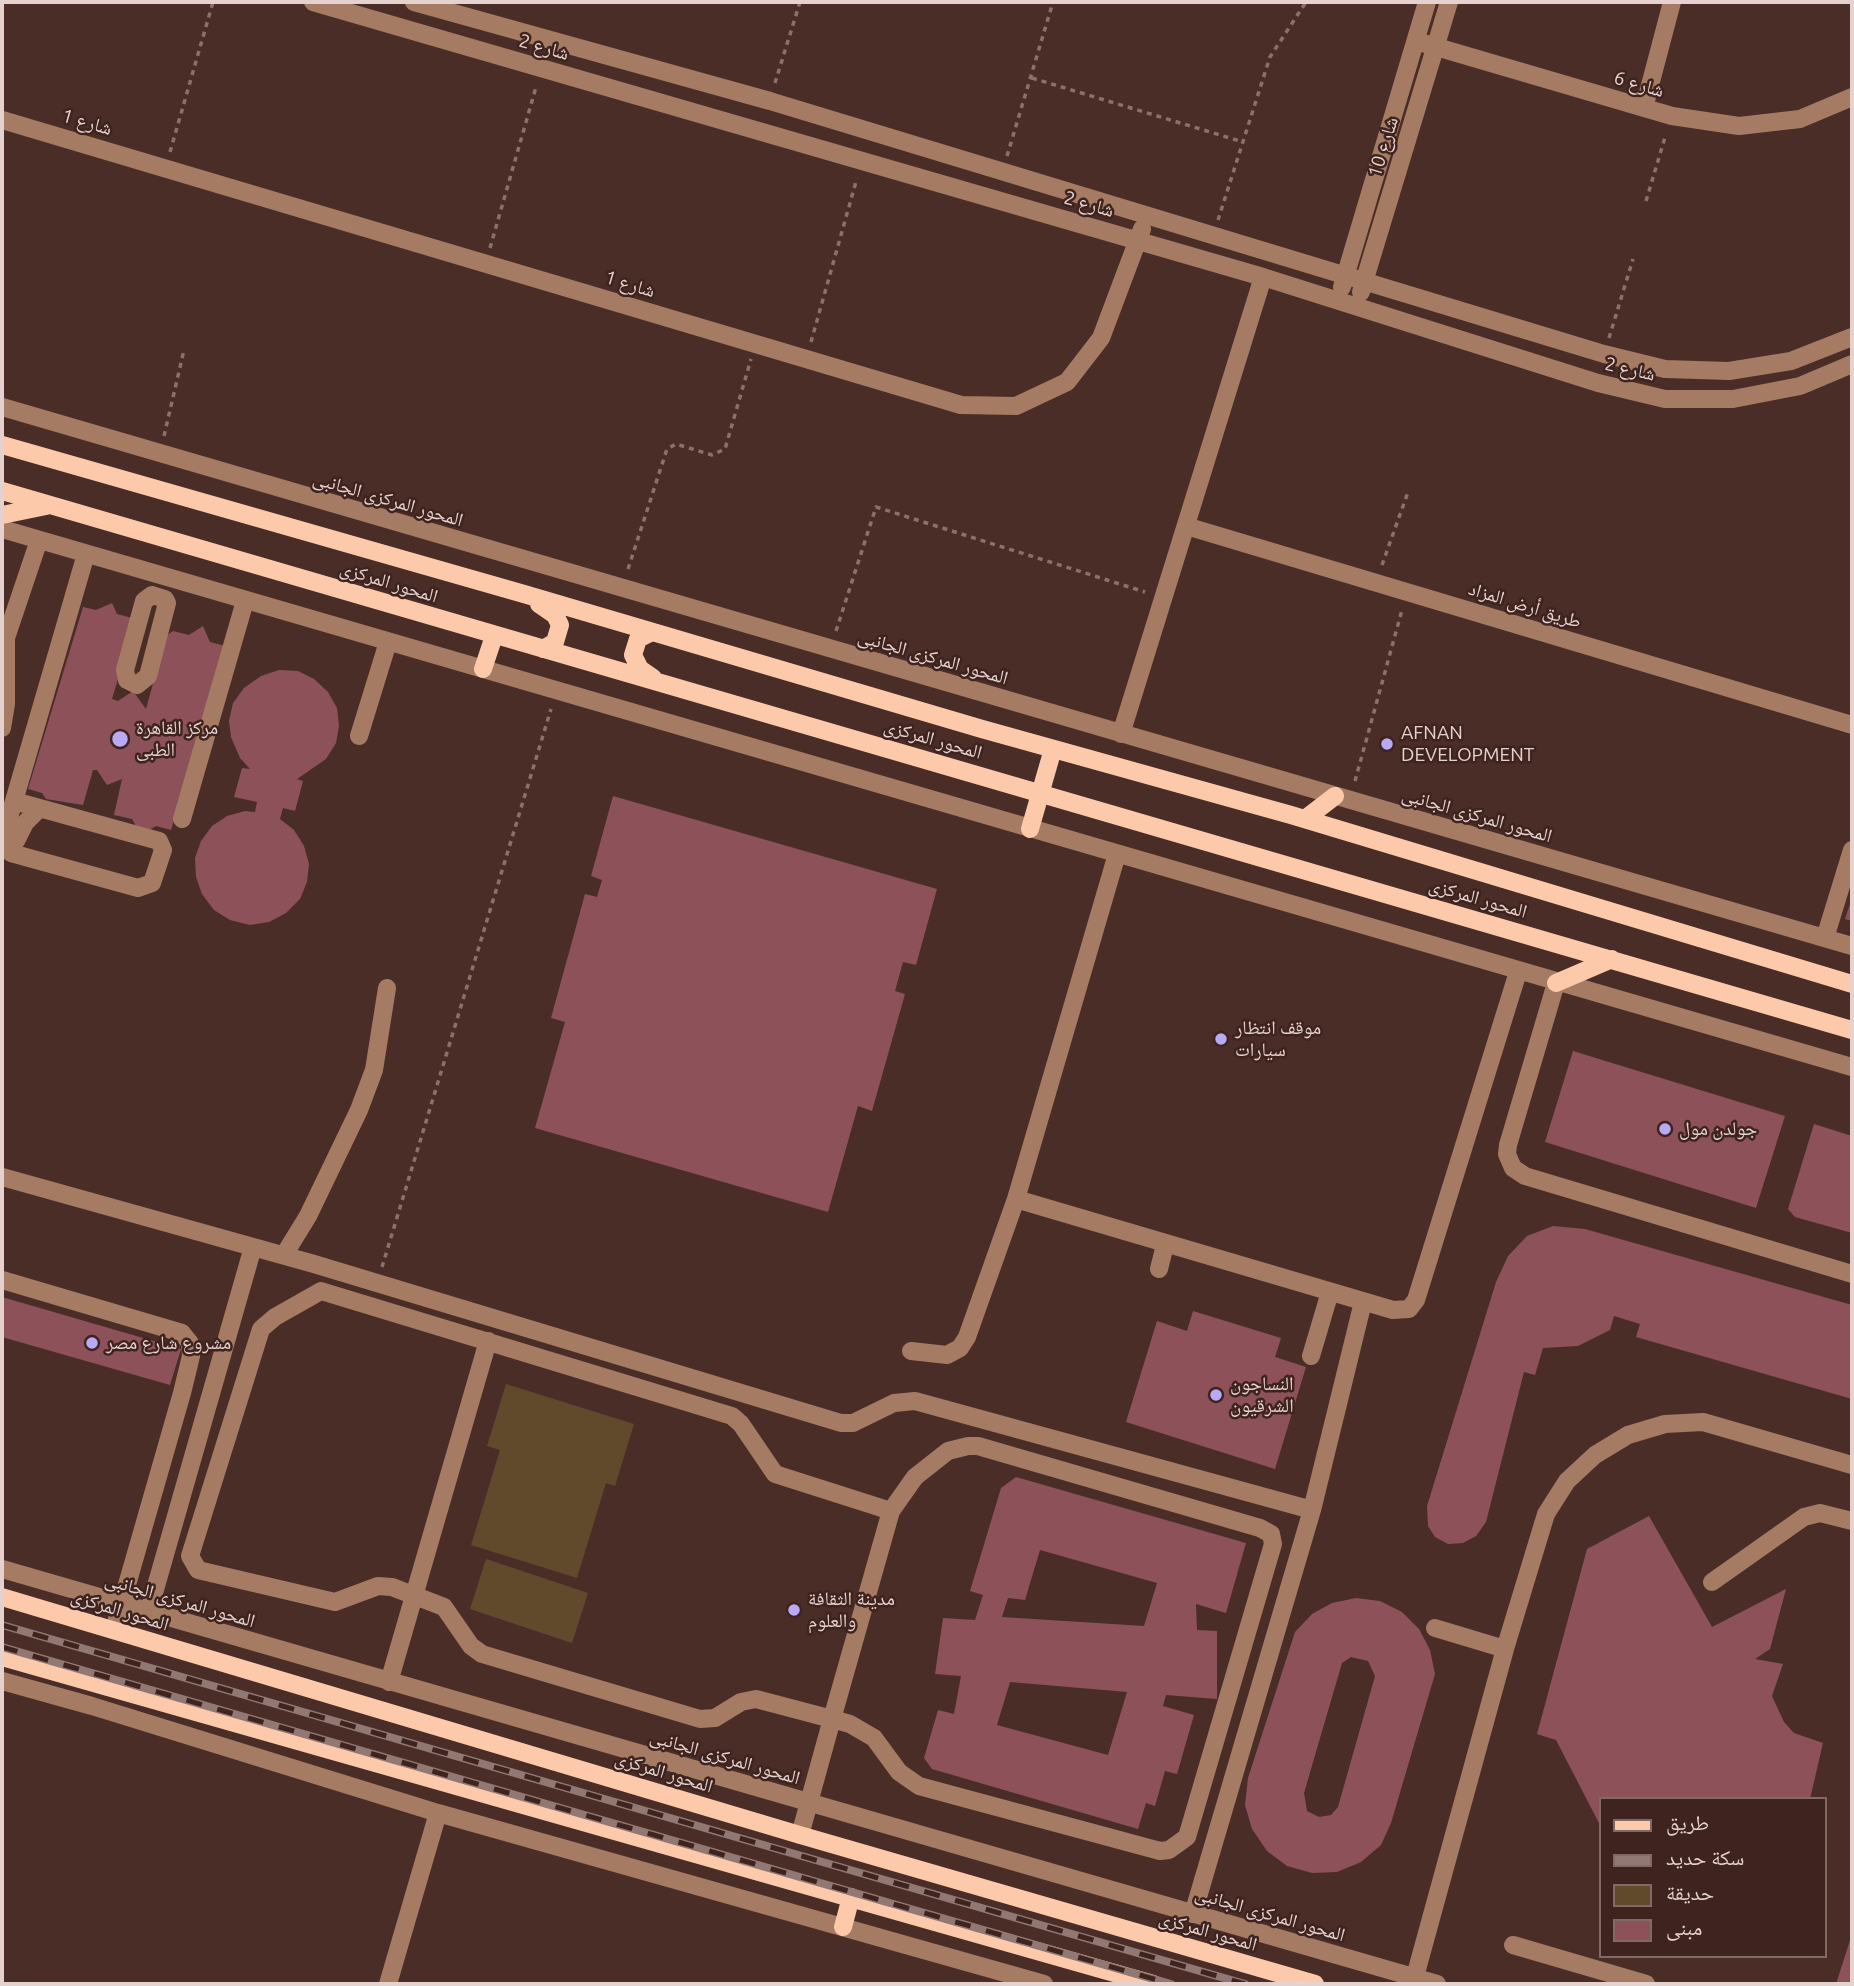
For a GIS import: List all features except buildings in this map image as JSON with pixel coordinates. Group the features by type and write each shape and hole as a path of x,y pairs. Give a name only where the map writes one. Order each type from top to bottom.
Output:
{"main road":[{"name":"المحور المركزى","path":"2,445 1053,749 1305,819 1852,984"},
{"name":"المحور المركزى","path":"2,491 1852,1030"},
{"path":"2,515 51,505"},
{"path":"524,594 550,611 558,621 558,637 543,649"},
{"path":"650,632 635,644 634,660 640,669 671,688"},
{"path":"483,669 494,636"},
{"path":"1030,829 1053,749"},
{"path":"1305,819 1342,798"},
{"path":"1556,983 1612,959"},
{"name":"المحور المركزى","path":"2,1597 800,1835 1315,1984"},
{"path":"2,1657 1153,1984"},
{"path":"843,1927 851,1897"}],"street":[{"name":"شارع 2","path":"313,2 1264,277 1598,383 1665,398 1733,399 1800,386 1852,364"},
{"name":"شارع 2","path":"414,2 461,8 1604,354 1665,369 1729,371 1791,361 1852,337"},
{"name":"شارع 10","path":"1338,300 1427,2"},
{"name":"شارع 10","path":"1357,305 1449,2"},
{"path":"1644,108 1672,2"},
{"path":"451,41 461,8"},
{"name":"شارع 6","path":"1416,41 1672,116 1739,126 1800,119 1852,97"},
{"name":"شارع 1","path":"2,120 961,405 1016,406 1067,382 1101,338 1147,216"},
{"path":"1121,734 1264,277"},
{"path":"1791,361 1800,386"},
{"name":"المحور المركزى الجانبى","path":"2,407 1852,946"},
{"name":"طريق أرض المزاد","path":"1186,526 1852,725"},
{"path":"2,530 1852,1067"},
{"path":"2,728 6,704 5,645 10,596 39,540"},
{"path":"14,801 159,841 163,850 152,883 138,887 11,853 6,850 3,839 14,801 86,554"},
{"path":"144,643 163,577"},
{"path":"182,820 245,601"},
{"path":"359,736 388,642"},
{"path":"16,841 25,823 40,808"},
{"path":"1825,938 1852,850"},
{"path":"911,1351 947,1355 964,1343 1016,1199 1117,855"},
{"path":"1016,1199 1329,1292 1398,1311 1409,1308 1416,1300 1518,972"},
{"path":"1556,983 1508,1145 1509,1162 1513,1168 1525,1176 1852,1274"},
{"path":"284,1255 308,1216 359,1110 374,1070 387,988"},
{"path":"2,1177 284,1255 841,1423 853,1423 894,1403 915,1401 1312,1510"},
{"path":"1158,1269 1165,1245"},
{"path":"148,1614 253,1247"},
{"path":"2,1280 182,1334 190,1343 191,1356 184,1383 114,1630"},
{"path":"800,1835 832,1719 891,1511 915,1477 948,1451 978,1446 1260,1528 1271,1534 1273,1544 1186,1837 1169,1850 1148,1849 919,1786 899,1772 874,1738 857,1727 832,1719 756,1699 741,1702 715,1718 700,1719 482,1654 466,1640 444,1608 414,1594 378,1586 335,1602 198,1570 190,1556 258,1337 267,1323 314,1293 327,1292 732,1416 741,1424 775,1474 891,1511"},
{"path":"1311,1356 1329,1292"},
{"path":"1193,1914 1312,1510 1363,1301"},
{"path":"389,1682 488,1341"},
{"path":"1414,1981 1505,1649 1546,1514 1567,1481 1595,1455 1628,1435 1665,1424 1703,1422 1852,1465"},
{"path":"1712,1582 1804,1517 1820,1513 1852,1521"},
{"name":"المحور المركزى الجانبى","path":"2,1569 148,1614 1193,1914 1414,1981 1437,1984"},
{"path":"1435,1628 1505,1649"},
{"path":"2,1681 92,1706 438,1814 1044,1984"},
{"path":"388,1984 438,1814"},
{"path":"1513,1945 1612,1980 1646,1984"}],"path":[{"path":"166,167 214,2"},
{"path":"770,101 800,2"},
{"path":"1002,171 1054,2"},
{"path":"1212,235 1270,57 1306,2"},
{"path":"485,263 542,68"},
{"path":"1032,78 1243,142"},
{"path":"1646,201 1672,116"},
{"path":"806,359 862,159"},
{"path":"1604,354 1633,259"},
{"path":"622,589 667,449 676,444 712,454 725,449 756,344"},
{"path":"160,455 184,350"},
{"path":"1376,583 1408,492"},
{"path":"830,649 876,508 1164,598"},
{"path":"1342,798 1407,592"},
{"path":"377,1283 557,691"}],"green space":[{"path":"506,1384 634,1424 615,1486 606,1483 577,1578 471,1545 500,1450 487,1446"},
{"path":"486,1559 588,1593 572,1643 470,1609"}],"railway":[{"path":"2,1625 1245,1984"},
{"path":"2,1647 1171,1984"}],"place":[{"name":"مركز القاهرة الطبى","path":"120,739"},
{"name":"AFNAN DEVELOPMENT","path":"1387,744"},
{"name":"موقف انتظار سيارات","path":"1221,1039"},
{"name":"جولدن مول","path":"1665,1129"},
{"name":"مشروع شارع مصر","path":"92,1343"},
{"name":"النساجون الشرقيون","path":"1216,1395"},
{"name":"مدينة الثقافة والعلوم","path":"794,1610"}]}
